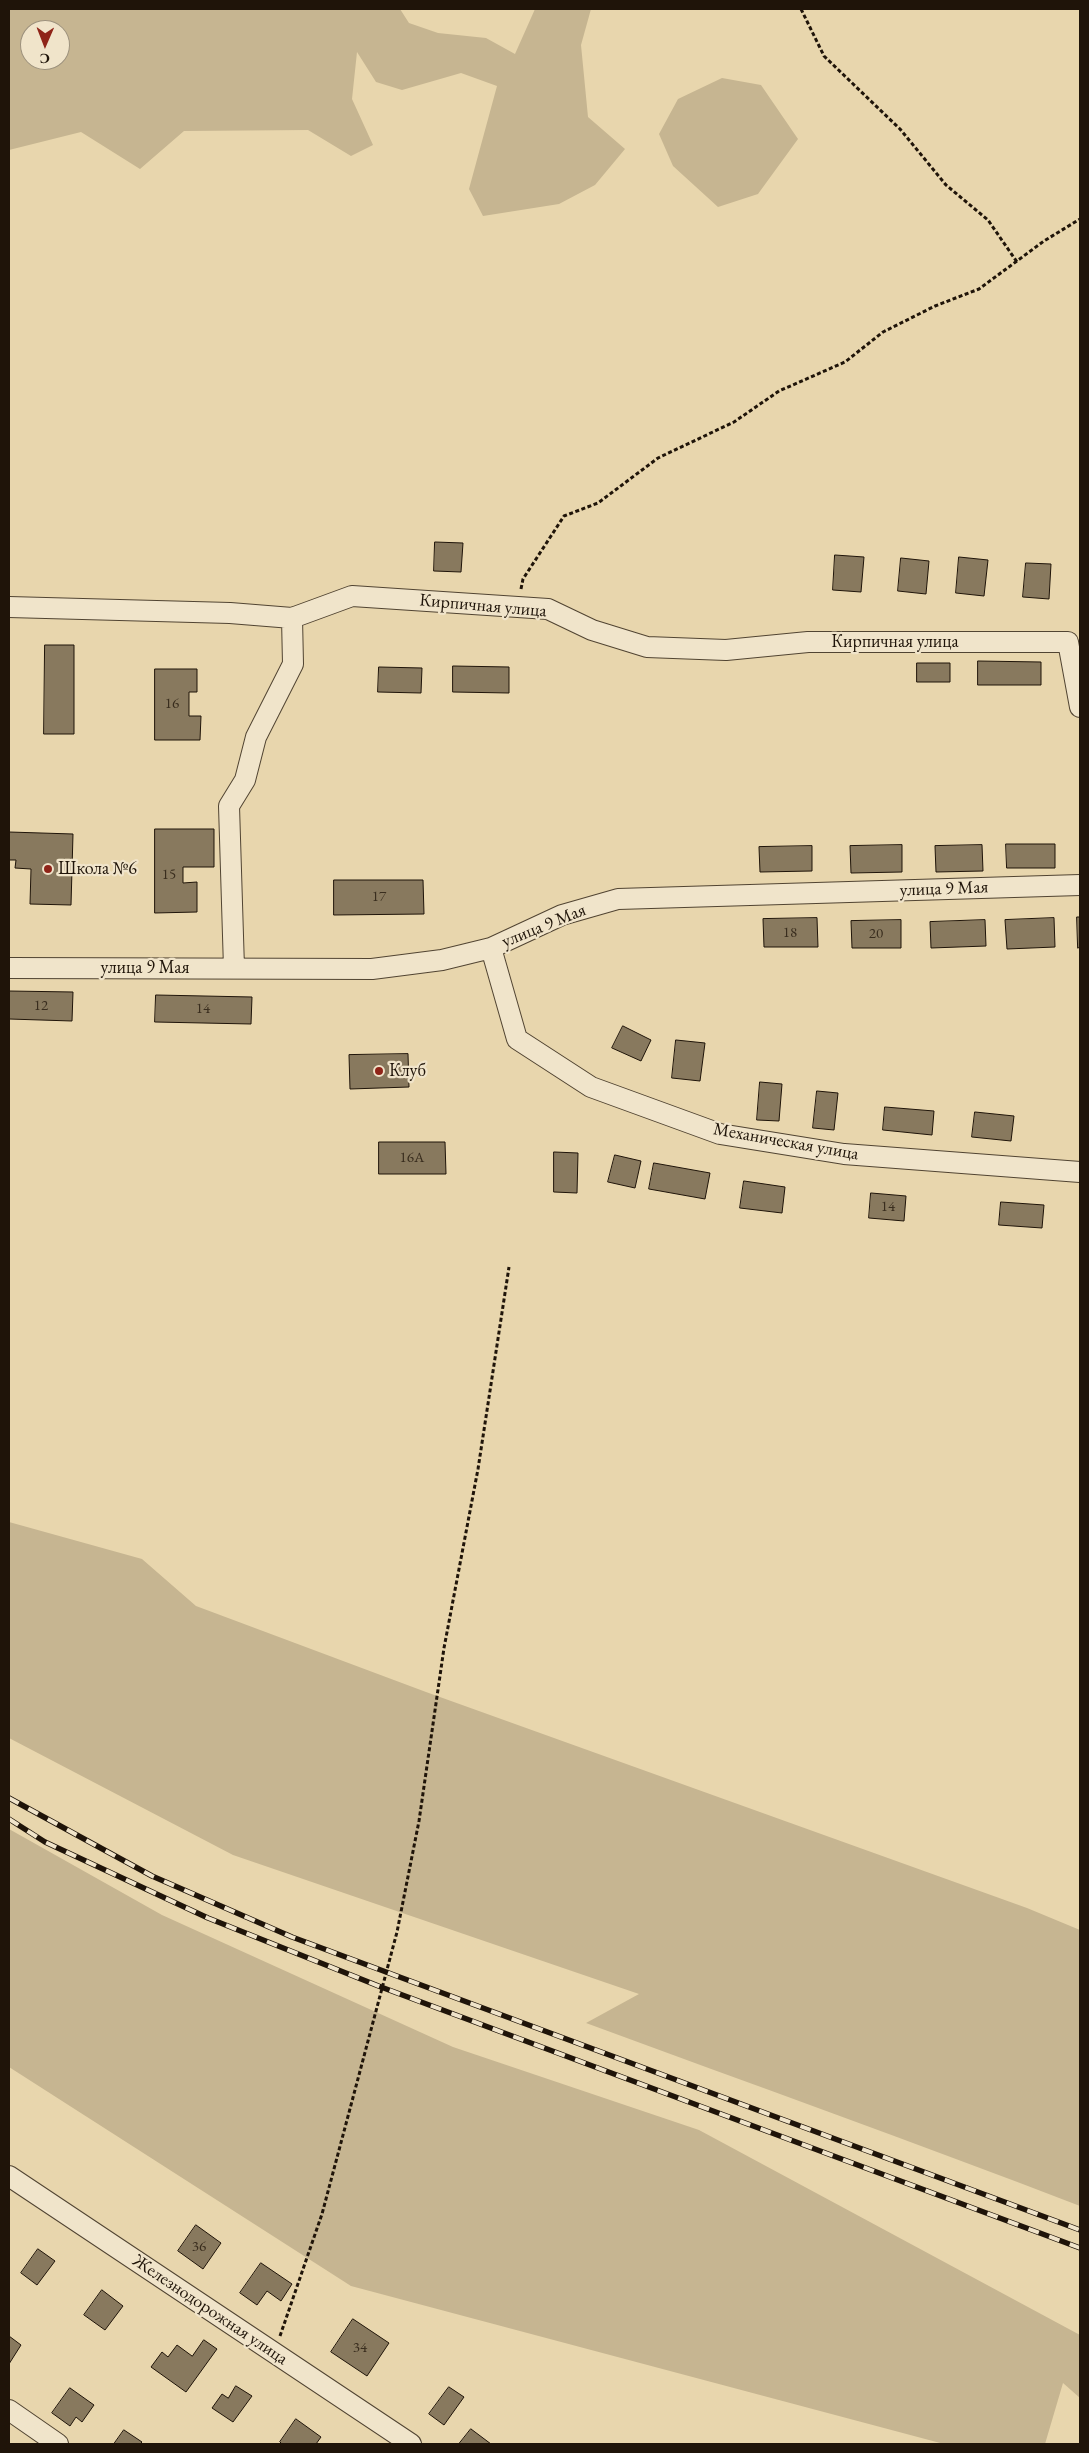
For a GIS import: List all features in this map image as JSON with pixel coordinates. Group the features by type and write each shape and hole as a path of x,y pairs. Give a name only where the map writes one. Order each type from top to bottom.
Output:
{"street":[{"name":"Кирпичная улица","path":"9,607 230,613 292,618 352,596 548,609 592,630 647,646 726,650 808,642 1068,642 1080,708"},
{"path":"234,968 229,806 245,780 256,737 293,664 292,618"},
{"name":"улица 9 Мая","path":"9,968 372,969 442,960 491,948 562,915 618,899 1080,885"},
{"name":"Механическая улица","path":"491,948 517,1039 591,1088 720,1134 844,1154 1080,1172"},
{"name":"Железнодорожная улица","path":"9,2176 411,2444"},
{"path":"9,2410 58,2444"}],"path":[{"path":"801,9 824,56 900,129 946,185 988,220 1017,262"},
{"path":"516,606 523,579 564,516 598,503 658,458 734,422 778,391 845,362 883,332 935,306 979,289 1044,241 1080,219"},
{"path":"274,2353 322,2214 397,1932 419,1821 444,1648 478,1469 509,1267"}],"shaded area":[{"path":"9,9 400,9 409,23 438,33 486,38 515,54 535,9 591,9 581,45 588,117 625,149 595,185 559,204 483,216 469,189 497,86 461,73 402,90 376,82 357,52 352,99 373,145 351,156 308,130 184,131 140,169 81,132 9,150"},
{"path":"722,78 761,85 798,139 758,194 718,207 673,166 659,134 678,99"},
{"path":"9,1522 142,1559 196,1606 426,1692 1027,1908 1080,1930 1080,2206 896,2136 586,2023 639,1994 233,1855 9,1738"},
{"path":"9,1829 162,1915 453,2047 699,2130 1080,2335 1080,2398 1063,2383 1045,2444 944,2444 351,2286 9,2067"}],"building":[{"path":"435,542 463,543 461,572 434,571"},
{"path":"835,555 864,557 861,592 833,590"},
{"path":"959,557 988,560 984,596 956,593"},
{"path":"901,558 929,561 926,594 898,591"},
{"path":"1026,563 1051,564 1049,599 1023,597"},
{"path":"45,645 74,645 74,734 44,734"},
{"path":"978,661 1041,662 1041,685 978,685"},
{"path":"917,663 950,663 950,682 917,682"},
{"path":"453,666 509,667 509,693 453,692"},
{"path":"379,667 422,668 421,693 378,692"},
{"path":"155,669 197,669 197,692 189,692 189,716 201,716 200,740 155,740"},
{"path":"155,829 214,829 214,867 183,867 183,883 197,882 197,912 155,913"},
{"name":"Школа №6","path":"9,832 73,834 71,905 30,904 31,869 15,868 16,860 9,860"},
{"path":"1006,844 1055,844 1055,868 1007,868"},
{"path":"902,845 902,872 851,873 850,846"},
{"path":"982,845 983,871 936,872 935,846"},
{"path":"812,846 812,871 760,872 759,847"},
{"path":"334,880 423,880 424,914 334,915"},
{"path":"1077,917 1080,917 1080,947 1078,948"},
{"path":"817,918 818,947 764,947 763,919"},
{"path":"1054,918 1055,947 1007,949 1005,920"},
{"path":"901,920 901,948 852,948 851,921"},
{"path":"985,920 986,946 931,948 930,922"},
{"path":"9,991 73,992 72,1021 9,1019"},
{"path":"156,995 252,997 251,1024 155,1022"},
{"path":"623,1026 651,1040 641,1061 612,1048"},
{"path":"676,1040 705,1043 700,1081 672,1078"},
{"name":"Клуб","path":"408,1054 409,1087 350,1089 349,1055"},
{"path":"760,1082 782,1084 779,1121 757,1120"},
{"path":"817,1091 838,1093 834,1130 813,1128"},
{"path":"885,1107 934,1111 932,1135 883,1130"},
{"path":"975,1112 1014,1116 1011,1141 972,1137"},
{"path":"379,1142 445,1142 446,1174 379,1174"},
{"path":"554,1152 578,1153 577,1193 554,1192"},
{"path":"615,1155 641,1161 635,1188 608,1182"},
{"path":"654,1163 710,1173 705,1199 649,1189"},
{"path":"744,1181 785,1187 782,1213 740,1208"},
{"path":"871,1193 906,1196 904,1221 869,1218"},
{"path":"1001,1202 1044,1205 1042,1228 999,1225"},
{"path":"196,2225 221,2243 203,2269 178,2251"},
{"path":"38,2249 55,2261 37,2285 21,2273"},
{"path":"261,2263 292,2284 281,2301 267,2291 257,2305 240,2293"},
{"path":"102,2290 123,2306 105,2330 84,2315"},
{"path":"353,2319 389,2343 367,2376 331,2352"},
{"path":"9,2336 21,2345 9,2364"},
{"path":"204,2340 217,2349 186,2392 151,2367 162,2352 168,2357 177,2345 192,2356"},
{"path":"236,2386 252,2396 233,2422 212,2408 222,2394 228,2398"},
{"path":"449,2387 464,2397 444,2425 429,2414"},
{"path":"70,2388 94,2405 82,2422 76,2417 70,2426 52,2413"},
{"path":"296,2419 321,2437 316,2444 282,2444 280,2442"},
{"path":"471,2429 491,2444 459,2444"},
{"path":"124,2430 142,2442 140,2444 114,2444"}],"railway":[{"path":"9,1798 152,1876 292,1937 1080,2230"},
{"path":"9,1819 45,1842 208,1918 381,1987 1080,2248"}],"place":[{"name":"Школа №6","path":"48,869"},
{"name":"Клуб","path":"379,1071"}]}
